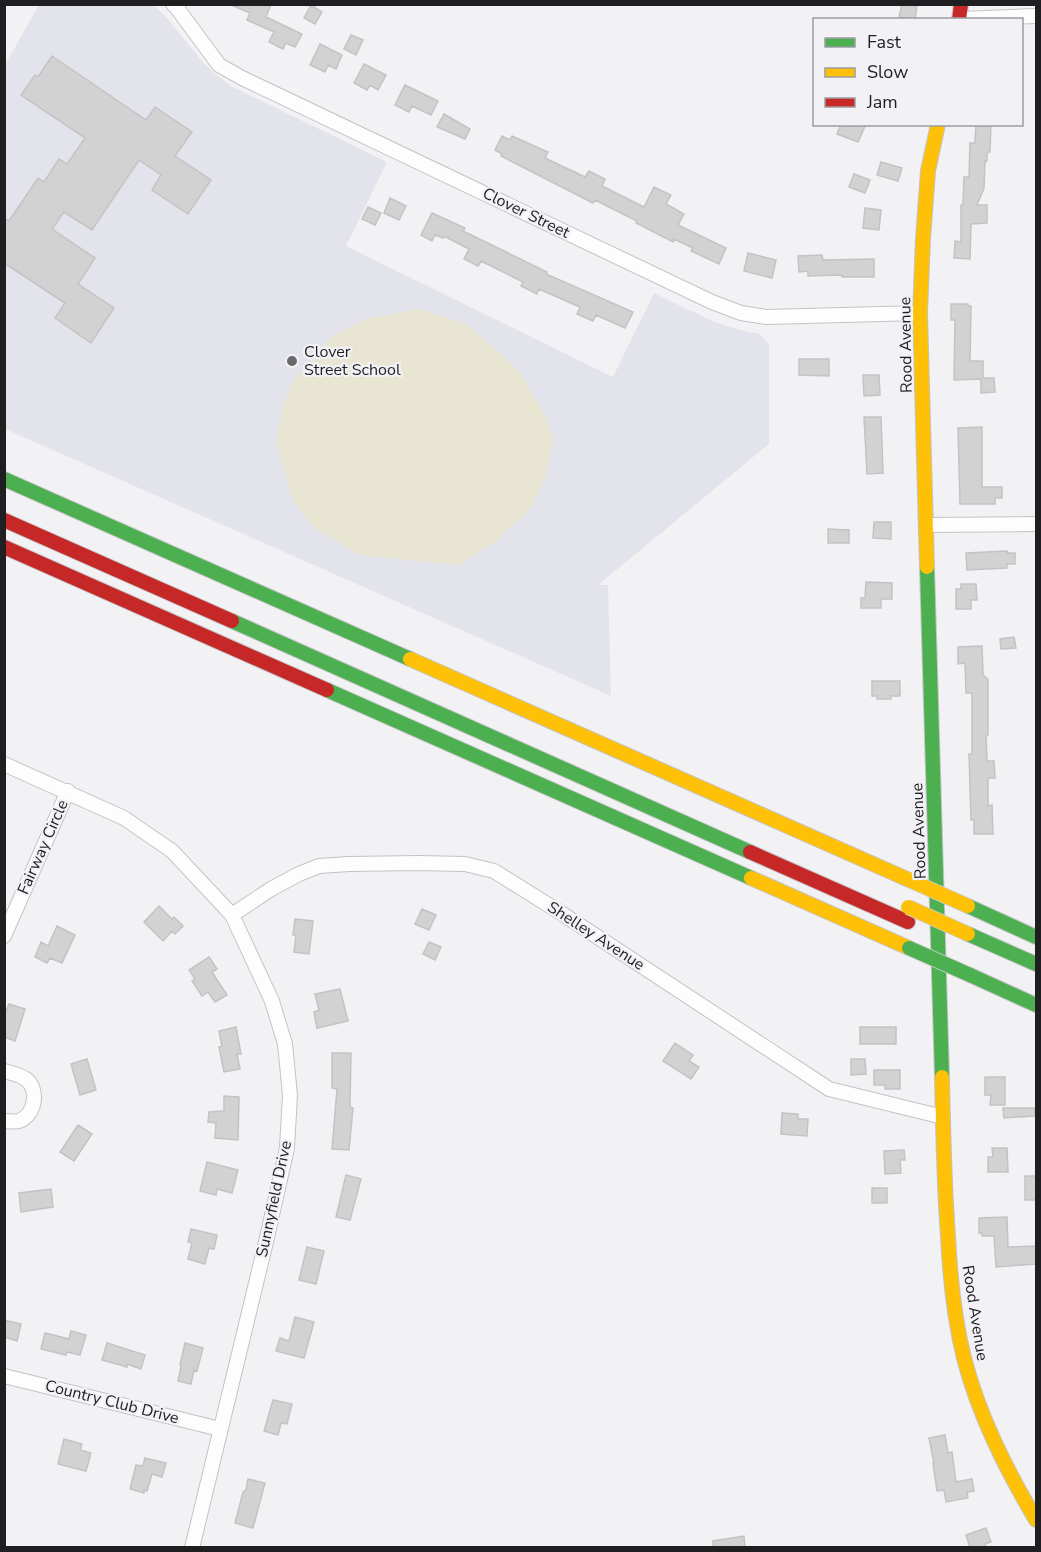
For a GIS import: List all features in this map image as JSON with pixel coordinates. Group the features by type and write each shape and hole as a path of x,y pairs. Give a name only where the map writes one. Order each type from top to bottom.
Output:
{"main road":[{"name":"Rood Avenue","path":"938,126 928,171 920,314 945,1199 953,1301 974,1391 993,1439 1036,1520"},
{"path":"4,479 1036,937"},
{"path":"4,506 636,786"},
{"path":"4,520 1036,978"},
{"path":"4,547 1036,1005"},
{"path":"902,905 1036,964"}],"street":[{"name":"Clover Street","path":"173,4 219,65 242,78 712,302 741,313 766,317 920,314"},
{"path":"959,14 1036,16"},
{"path":"927,525 1036,524"},
{"name":"Sunnyfield Drive","path":"4,764 124,818 172,851 232,915 272,1001 285,1044 290,1095 287,1148 192,1548"},
{"name":"Fairway Circle","path":"4,936 68,791"},
{"name":"Shelley Avenue","path":"232,915 271,889 319,866 465,864 494,871 829,1089 943,1117"},
{"path":"4,1071 25,1078 34,1093 32,1109 26,1117 18,1121 4,1121"},
{"name":"Country Club Drive","path":"4,1376 220,1429"}],"shaded area":[{"name":"Clover Street School","path":"152,4 167,18 202,61 231,86 387,162 346,246 613,377 654,293 712,321 760,334 769,344 769,444 598,585 608,585 611,696 5,429 5,65 39,5"},
{"path":"420,309 467,324 520,372 546,418 553,439 546,476 530,509 495,542 458,565 359,555 313,527 293,501 276,442 283,406 293,381 332,336 366,319"}],"building":[{"path":"229,4 271,4 266,17 302,34 295,47 286,43 283,49 269,42 274,32 247,20 250,13"},
{"path":"902,4 917,4 915,18 899,17"},
{"path":"311,5 322,12 315,24 304,18"},
{"path":"351,35 363,40 356,55 344,49"},
{"path":"320,44 342,55 336,69 328,65 325,72 310,65"},
{"path":"52,56 146,120 155,107 192,132 175,156 211,180 188,214 152,190 161,175 139,160 92,230 64,212 52,229 95,258 78,284 114,308 91,343 55,318 65,303 4,263 4,218 9,221 38,178 44,182 59,159 67,164 85,138 21,95 35,75 38,77"},
{"path":"364,64 386,75 378,90 370,85 367,90 354,83"},
{"path":"405,85 438,101 431,115 412,106 409,112 395,105"},
{"path":"444,114 470,129 465,139 437,127"},
{"path":"840,126 865,126 858,142 837,134"},
{"path":"976,126 991,126 990,152 987,152 987,161 985,161 984,188 977,205 987,205 987,223 971,224 970,259 954,258 955,241 961,242 961,205 963,205 964,177 969,177 970,143 975,143"},
{"path":"502,136 510,140 512,136 548,152 545,158 585,177 589,171 605,179 602,186 644,207 654,187 671,195 666,204 684,214 678,225 726,248 719,264 691,251 693,248 674,239 673,242 595,200 593,203 501,156 502,154 495,150"},
{"path":"881,162 902,168 898,181 877,175"},
{"path":"854,174 870,180 865,193 849,187"},
{"path":"390,198 406,206 399,220 384,213"},
{"path":"368,207 381,213 375,225 362,219"},
{"path":"865,208 881,210 879,230 863,228"},
{"path":"432,213 465,228 463,231 547,272 546,274 633,312 625,328 596,315 593,321 577,314 580,307 539,289 537,294 521,286 523,282 481,261 478,266 464,259 469,249 444,236 443,238 435,235 432,241 421,235"},
{"path":"748,253 776,260 772,278 744,271"},
{"path":"822,255 823,260 874,259 874,277 808,276 808,271 799,272 798,256"},
{"path":"951,304 971,306 970,361 983,361 983,378 994,378 995,392 981,393 981,379 954,380 955,320 951,320"},
{"path":"799,359 829,359 829,376 799,375"},
{"path":"863,375 879,375 880,395 864,396"},
{"path":"864,417 881,417 883,473 867,474"},
{"path":"982,427 982,487 1002,487 1002,498 995,498 995,504 960,504 958,428"},
{"path":"874,522 891,522 891,539 873,538"},
{"path":"828,529 849,530 849,543 828,543"},
{"path":"1007,551 1007,553 1015,553 1015,564 1007,564 1007,568 967,570 966,553"},
{"path":"866,582 892,583 892,599 881,599 881,608 861,608 861,598 865,598"},
{"path":"961,584 976,584 977,600 971,600 971,609 956,609 956,589 961,589"},
{"path":"1014,637 1016,648 1001,649 1000,639"},
{"path":"982,646 983,675 988,679 987,761 994,761 995,778 988,778 988,806 992,805 993,834 974,834 974,820 971,820 969,754 972,754 972,693 966,693 965,663 958,664 958,647"},
{"path":"872,681 900,681 900,696 891,696 891,699 877,699 877,696 872,696"},
{"path":"159,906 183,926 175,934 172,931 163,941 144,922"},
{"path":"422,909 436,915 429,930 415,924"},
{"path":"295,919 313,921 309,954 294,952"},
{"path":"57,926 75,935 62,963 50,958 47,963 35,957 41,942 48,946"},
{"path":"429,942 441,947 435,960 423,954"},
{"path":"209,957 217,969 212,972 227,995 215,1002 208,992 202,996 192,981 195,979 189,970"},
{"path":"340,989 348,1021 317,1028 314,1012 319,1010 315,994"},
{"path":"9,1004 25,1009 15,1041 4,1037 4,1016"},
{"path":"236,1027 241,1054 237,1054 240,1069 224,1072 219,1047 222,1046 219,1031"},
{"path":"860,1027 896,1027 896,1044 860,1044"},
{"path":"675,1043 693,1055 689,1061 699,1067 691,1079 663,1061"},
{"path":"332,1053 351,1053 350,1107 353,1108 349,1150 332,1149 337,1089 332,1088"},
{"path":"87,1059 96,1090 80,1095 71,1064"},
{"path":"851,1059 865,1059 866,1074 851,1075"},
{"path":"874,1070 900,1070 900,1089 885,1089 885,1085 874,1085"},
{"path":"985,1077 1005,1077 1005,1105 990,1105 991,1095 985,1095"},
{"path":"224,1096 239,1097 238,1140 215,1138 216,1123 208,1122 209,1112 224,1111"},
{"path":"1003,1108 1035,1108 1035,1116 1004,1118"},
{"path":"782,1113 798,1114 798,1119 808,1119 807,1136 781,1134"},
{"path":"78,1125 92,1134 74,1161 60,1152"},
{"path":"992,1148 1007,1148 1008,1172 988,1172 988,1157 993,1157"},
{"path":"904,1150 905,1160 900,1160 901,1173 885,1174 884,1151"},
{"path":"207,1162 238,1170 232,1193 217,1189 216,1195 200,1191"},
{"path":"346,1175 361,1179 350,1220 336,1217"},
{"path":"1025,1176 1036,1176 1036,1200 1025,1200"},
{"path":"872,1188 887,1188 887,1203 872,1203"},
{"path":"51,1189 53,1207 21,1212 19,1193"},
{"path":"1007,1217 1008,1247 1036,1246 1036,1264 996,1267 994,1236 982,1236 982,1233 979,1233 979,1218"},
{"path":"191,1229 217,1235 214,1249 209,1248 205,1264 188,1259 192,1243 188,1242"},
{"path":"307,1247 324,1251 316,1284 299,1280"},
{"path":"295,1317 314,1322 304,1358 276,1351 280,1338 289,1341"},
{"path":"4,1320 21,1324 17,1341 4,1337"},
{"path":"71,1331 86,1335 80,1355 67,1352 66,1355 41,1349 45,1333 69,1339"},
{"path":"107,1343 145,1355 141,1369 102,1360"},
{"path":"185,1343 203,1348 191,1384 178,1381"},
{"path":"273,1400 292,1404 287,1424 281,1423 278,1435 264,1431"},
{"path":"945,1435 948,1453 952,1452 956,1482 972,1479 974,1491 967,1492 968,1498 946,1502 944,1490 937,1491 929,1438"},
{"path":"64,1439 82,1444 80,1450 91,1453 86,1471 58,1464"},
{"path":"145,1458 166,1463 162,1477 152,1474 147,1491 144,1490 144,1493 130,1489 136,1465 143,1466"},
{"path":"248,1479 265,1483 253,1528 235,1523"},
{"path":"986,1528 991,1542 985,1544 986,1548 970,1548 966,1535"},
{"path":"744,1536 745,1548 713,1548 713,1541"}],"traffic: fast":[{"path":"4,479 410,659"},
{"path":"927,567 942,1077"},
{"path":"232,621 750,852"},
{"path":"327,690 751,878"},
{"path":"968,906 1036,937"},
{"path":"968,934 1036,964"},
{"path":"909,948 970,975"},
{"path":"970,975 1036,1005"}],"traffic: slow":[{"path":"927,567 920,313 928,171 938,126"},
{"path":"410,659 907,879"},
{"path":"751,878 909,948"},
{"path":"907,879 968,906"},
{"path":"908,907 968,934"},
{"path":"942,1077 949,1251 953,1297 964,1358 985,1421 1004,1462 1036,1520"}],"traffic: jam":[{"path":"959,18 961,4"},
{"path":"4,520 232,621"},
{"path":"4,547 327,690"},
{"path":"750,852 908,922"}],"place":[{"name":"Clover Street School","path":"292,361"}]}
